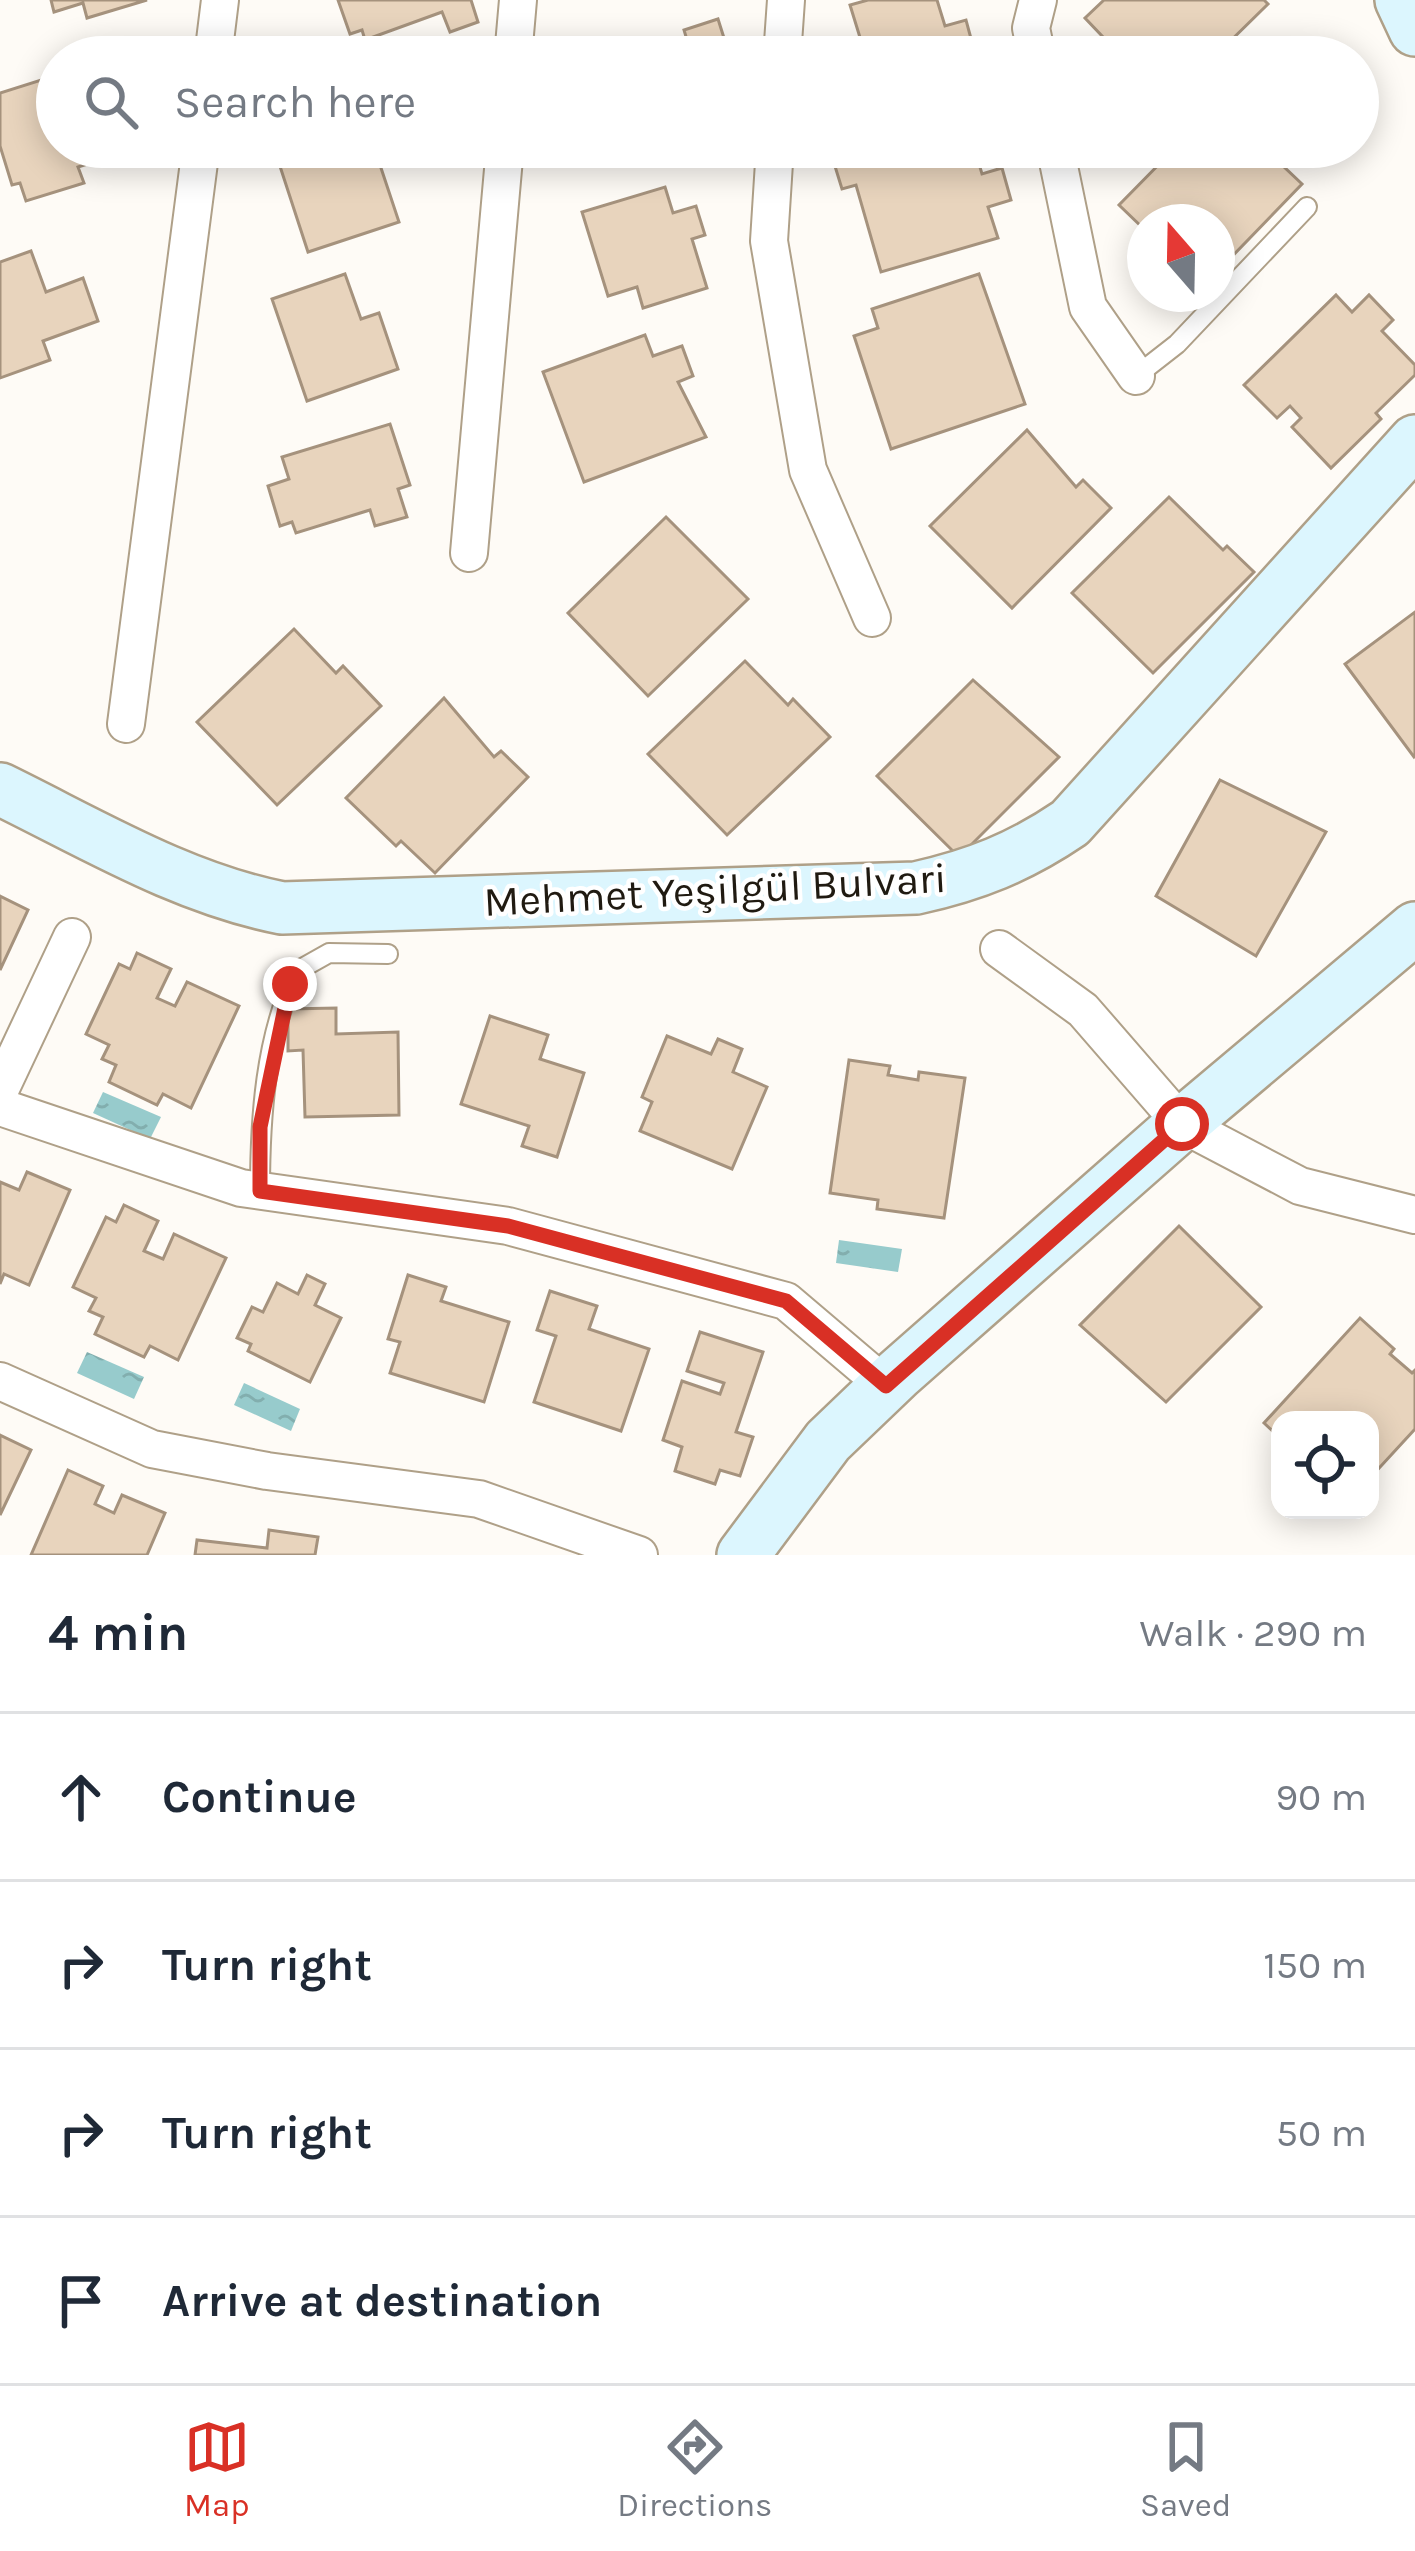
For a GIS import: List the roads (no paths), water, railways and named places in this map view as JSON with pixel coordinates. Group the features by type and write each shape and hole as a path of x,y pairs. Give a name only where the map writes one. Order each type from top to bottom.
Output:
{"main road":[{"path":"1401,0 1415,29"},
{"name":"Mehmet Yeşilgül Bulvari","path":"0,789 174,875 235,898 282,908 916,888 968,877 1024,855 1070,823 1415,441"},
{"path":"743,1555 829,1441 886,1386 1182,1124 1415,928"}],"street":[{"path":"215,36 220,0"},
{"path":"515,36 518,0"},
{"path":"783,36 786,0"},
{"path":"1033,36 1038,0"},
{"path":"126,724 198,168"},
{"path":"469,553 503,168"},
{"path":"774,168 769,241 808,470 872,618"},
{"path":"1059,168 1088,307 1136,376"},
{"path":"0,1090 72,937"},
{"path":"999,949 1082,1010 1182,1124 1300,1186 1415,1215"},
{"path":"0,1106 260,1191 508,1226 786,1301 886,1386"},
{"path":"0,1381 152,1449 267,1471 479,1499 639,1555"}],"lane":[{"path":"1136,376 1178,344 1307,207"},
{"path":"260,1191 260,1127 267,1078 297,971 329,953 388,954"}],"water":[{"path":"103,1092 161,1117 150,1139 93,1113"},
{"path":"839,1240 902,1249 898,1272 836,1263"},
{"path":"87,1352 144,1377 134,1399 77,1373"},
{"path":"244,1383 300,1409 291,1431 234,1405"}]}
